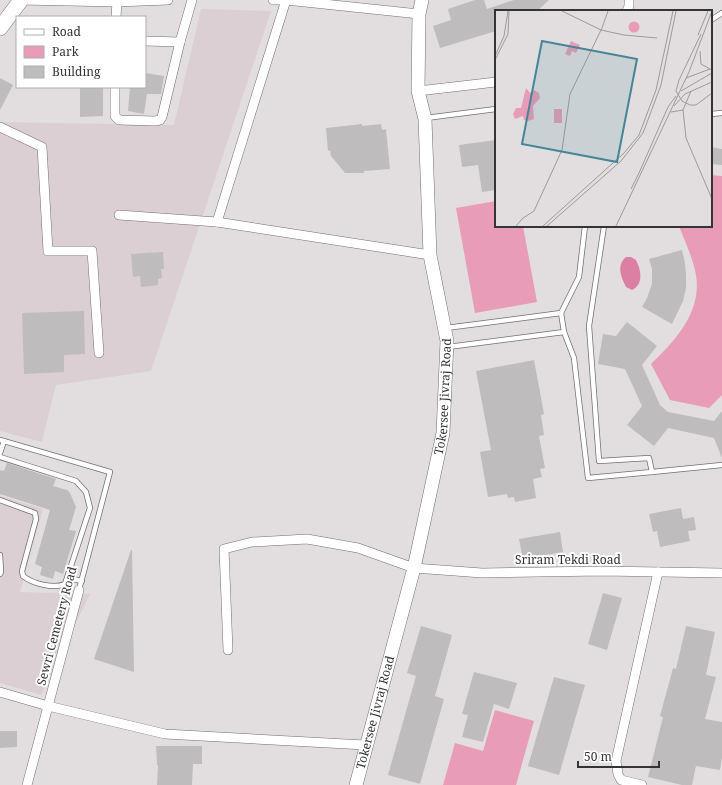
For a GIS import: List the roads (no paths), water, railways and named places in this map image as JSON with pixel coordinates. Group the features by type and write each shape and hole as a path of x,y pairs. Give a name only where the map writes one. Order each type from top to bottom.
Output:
{"main road":[{"path":"0,28 20,0"}],"street":[{"path":"20,0 117,2 168,0"},
{"path":"115,88 115,116 119,120 155,122 160,120 192,0"},
{"path":"273,0 286,0 419,14"},
{"path":"217,222 286,0"},
{"name":"Tokersee Jivraj Road","path":"356,785 365,745 414,568 443,433 447,341 430,254 425,119 418,91 419,14 422,0"},
{"path":"627,10 629,0"},
{"path":"116,16 117,2"},
{"path":"146,41 180,42"},
{"path":"418,91 495,82"},
{"path":"0,127 42,147 48,251 92,251 99,353"},
{"path":"119,215 217,222 430,254"},
{"name":"Sriram Tekdi Road","path":"228,650 224,549 252,542 307,539 358,548 414,568 482,573 602,571 722,573"},
{"path":"642,785 621,780 618,774 616,761 658,572"},
{"name":"Sewri Cemetery Road","path":"27,785 80,586"},
{"path":"0,692 48,706 165,734 365,745"}],"lane":[{"path":"712,19 722,13"},
{"path":"425,119 495,109"},
{"path":"712,114 722,113"},
{"path":"586,227 579,277 561,313 564,332 574,358 588,478 722,465"},
{"path":"604,227 589,326 599,461 649,458 652,472"},
{"path":"444,329 561,313"},
{"path":"447,347 564,332"},
{"path":"0,453 2,440"},
{"name":"Sewri Cemetery Road","path":"2,440 110,472 80,586"},
{"path":"0,457 76,481 86,492 89,499 90,508 65,584 54,587 28,580 23,576 22,571 36,519 35,513 0,500"},
{"path":"0,555 0,574"},
{"path":"68,578 80,586"}]}
